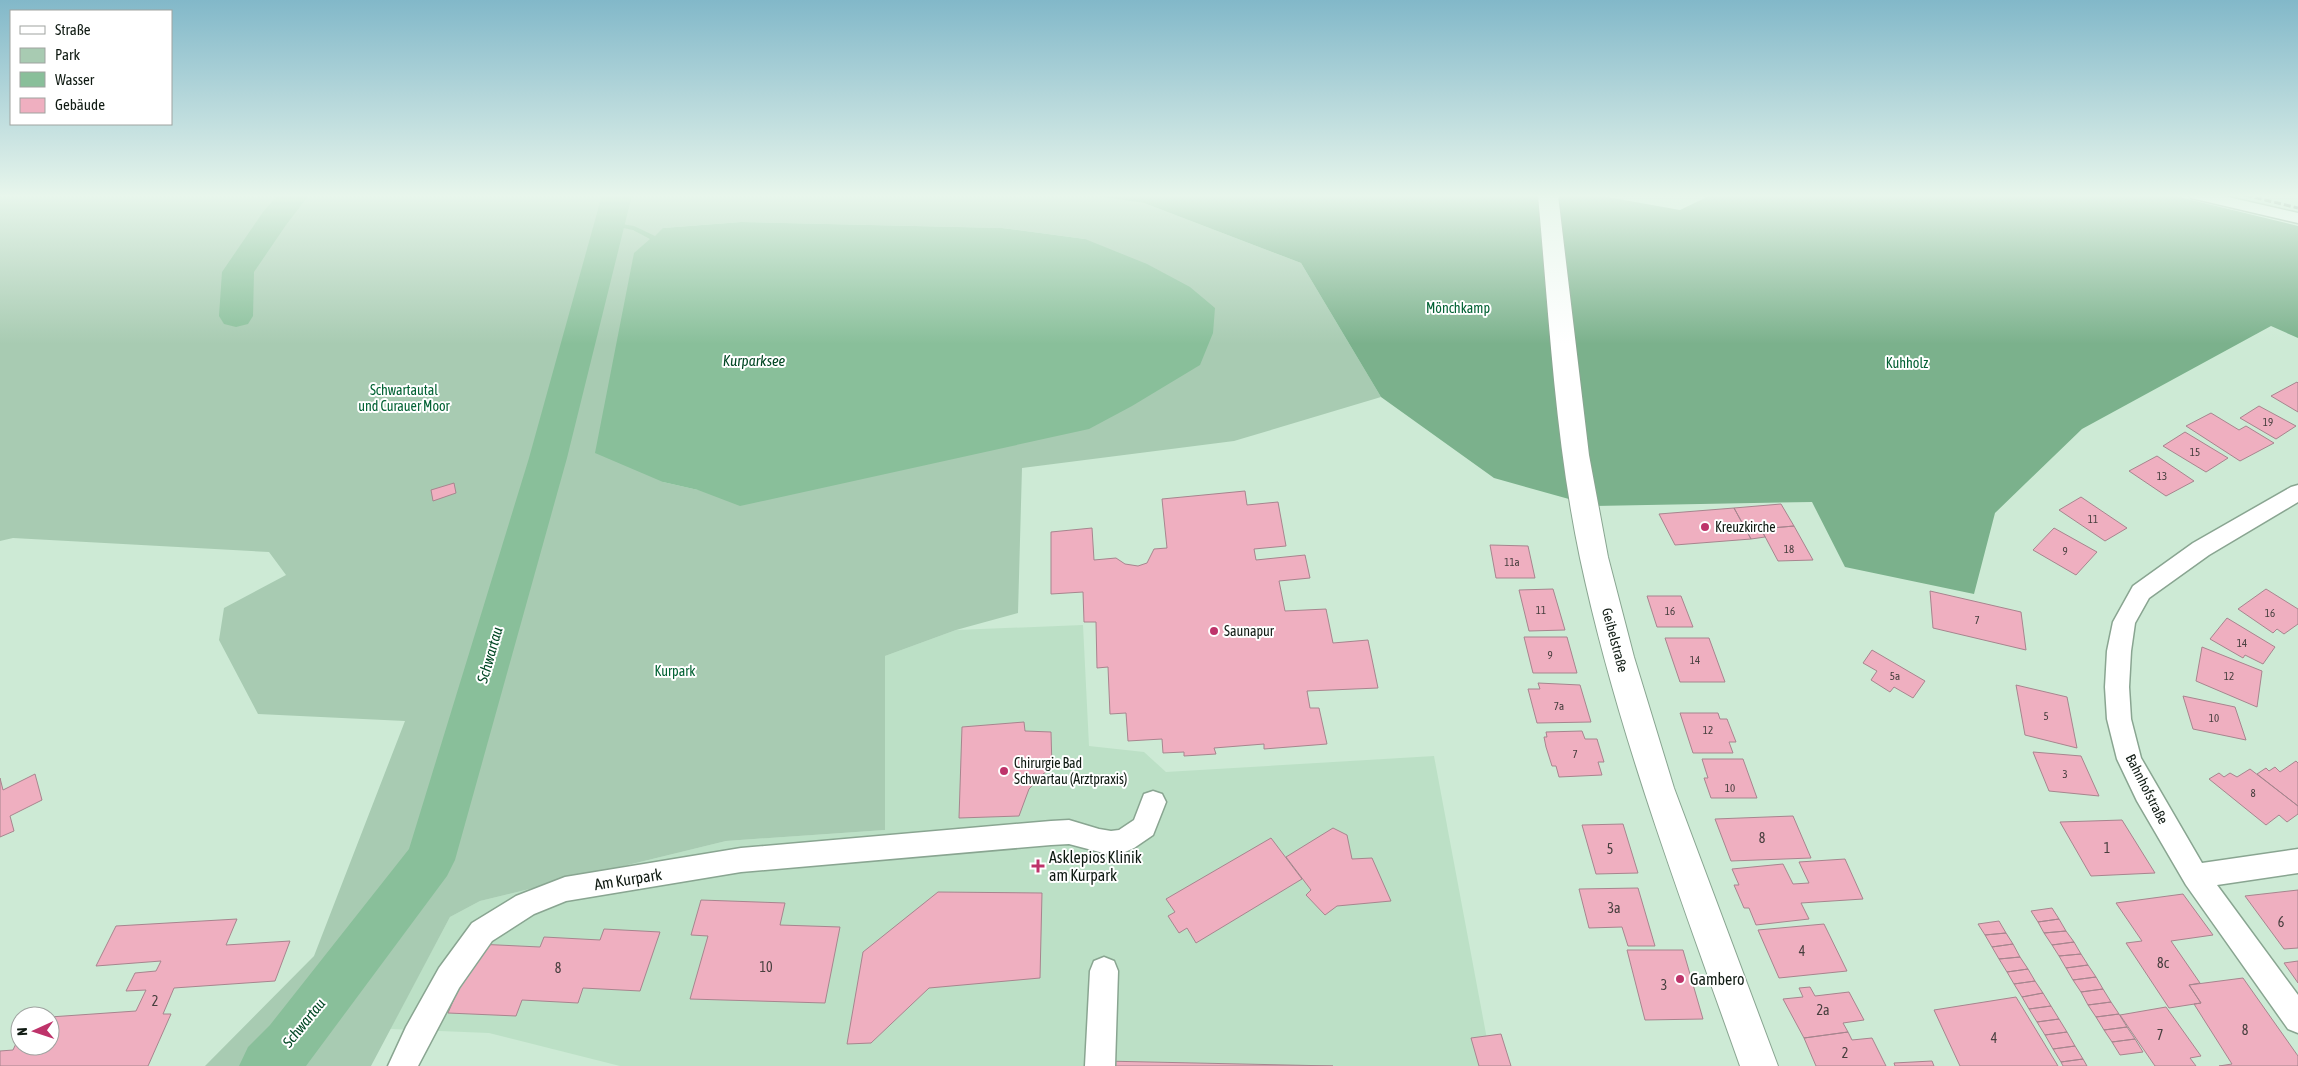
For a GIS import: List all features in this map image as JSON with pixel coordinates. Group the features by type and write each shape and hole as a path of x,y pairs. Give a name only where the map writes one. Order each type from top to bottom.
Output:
{"street":[{"name":"Geibelstraße","path":"1553,245 1576,455 1594,557 1619,657 1658,788 1759,1066"},
{"name":"Bahnhofstraße","path":"2298,492 2201,549 2141,592 2124,622 2116,687 2119,719 2129,759 2146,793 2195,876 2298,1019"},
{"name":"Am Kurpark","path":"403,1066 416,1036 449,978 482,932 525,905 565,889 740,860 1069,832 1099,842 1111,843 1125,840 1144,827 1153,802"},
{"path":"2195,876 2298,861"},
{"path":"1100,1066 1104,971"}],"shaded area":[{"name":"Asklepios Klinik am Kurpark","path":"1083,625 1089,746 1144,752 1166,772 1434,756 1492,1066 1333,1066 1103,1061 1103,1066 620,1066 489,1033 390,1029 450,917 480,901 726,841 885,830 885,656 956,630"}],"green space":[{"path":"0,245 663,245 663,482 698,490 1076,245 1253,245 1301,263 1381,397 1234,441 1022,468 1018,613 956,630 885,656 885,830 726,841 480,901 450,917 371,1066 205,1066 314,956 405,721 258,714 219,640 224,608 286,575 269,552 13,538 0,541"},
{"name":"Kuhholz","path":"1253,245 2298,245 2298,338 2271,326 2082,429 1995,513 1974,594 1845,567 1812,502 1594,506 1494,478 1381,397 1301,263"}],"water":[{"name":"Kurparksee","path":"643,245 1099,245 1147,264 1190,287 1215,308 1213,333 1200,365 1132,406 1089,429 740,506 698,490 663,482 595,453 634,253"}],"building":[{"path":"2298,383 2298,412 2271,396"},
{"path":"2259,406 2296,426 2276,439 2240,418"},
{"path":"2211,413 2239,430 2246,426 2274,443 2240,461 2186,426"},
{"path":"2185,432 2228,458 2206,472 2163,446"},
{"path":"2157,456 2194,481 2166,496 2129,471"},
{"path":"454,483 456,493 433,501 431,490"},
{"name":"Saunapur","path":"1245,491 1247,505 1278,502 1286,546 1254,549 1256,560 1305,555 1310,578 1279,581 1285,611 1326,609 1333,643 1368,640 1378,688 1307,691 1310,708 1319,708 1327,744 1264,749 1264,744 1214,748 1216,754 1184,756 1184,752 1163,753 1162,739 1128,741 1126,713 1110,714 1108,667 1097,668 1096,622 1084,622 1083,592 1051,594 1051,532 1092,528 1094,560 1116,558 1125,564 1138,566 1147,563 1154,549 1167,548 1162,499"},
{"path":"2081,497 2127,528 2105,541 2059,510"},
{"path":"1781,504 1794,526 1761,529 1765,537 1751,539 1734,508"},
{"name":"Kreuzkirche","path":"1734,508 1751,539 1675,545 1659,514"},
{"path":"1794,526 1813,560 1778,561 1761,529"},
{"path":"2054,528 2097,552 2076,575 2033,550"},
{"path":"1490,545 1528,546 1535,578 1496,578"},
{"path":"1553,589 1565,630 1529,631 1519,590"},
{"path":"2266,589 2298,609 2298,624 2284,634 2277,629 2273,633 2238,609"},
{"path":"1930,591 2021,612 2026,650 1933,628"},
{"path":"1647,596 1681,596 1693,627 1657,627"},
{"path":"2227,618 2275,647 2263,664 2245,655 2243,658 2210,639"},
{"path":"1524,637 1567,637 1577,673 1533,673"},
{"path":"1665,638 1709,638 1725,682 1680,682"},
{"path":"2202,647 2262,671 2257,707 2196,681"},
{"path":"1872,650 1925,681 1913,698 1894,687 1890,692 1871,680 1877,671 1863,663"},
{"path":"1538,683 1580,685 1591,722 1537,723 1528,689 1540,689"},
{"path":"2016,685 2067,697 2077,748 2025,735"},
{"path":"2183,696 2235,707 2246,740 2193,729"},
{"path":"1680,713 1718,713 1720,719 1727,719 1736,742 1729,742 1733,753 1693,753"},
{"name":"Chirurgie Bad Schwartau (Arztpraxis)","path":"1024,722 1025,731 1051,732 1052,768 1043,774 1029,789 1019,816 959,818 962,727"},
{"path":"1582,731 1585,739 1597,739 1604,762 1598,762 1602,775 1559,777 1556,766 1552,766 1546,747 1544,737 1547,737 1546,732"},
{"path":"2033,752 2081,756 2099,796 2049,791"},
{"path":"1702,759 1743,759 1757,798 1711,798 1704,778 1708,778"},
{"path":"2296,761 2298,763 2298,806 2257,774 2266,768 2269,771 2275,767 2280,772"},
{"path":"2250,769 2298,806 2298,814 2287,822 2279,815 2266,825 2209,779 2219,773 2224,777 2230,773 2237,777"},
{"path":"35,774 42,800 10,816 14,831 0,837 0,778 3,790"},
{"path":"1793,816 1811,858 1731,861 1715,819"},
{"path":"2122,820 2155,873 2091,876 2060,822"},
{"path":"1623,824 1638,873 1596,874 1582,825"},
{"path":"1333,828 1347,835 1352,859 1372,858 1391,901 1337,906 1325,915 1306,895 1311,890 1286,857"},
{"path":"1271,838 1302,879 1196,943 1187,928 1179,933 1168,916 1175,912 1166,899"},
{"path":"1845,859 1863,899 1801,903 1809,919 1756,925 1749,908 1744,908 1734,885 1739,885 1732,869 1783,864 1793,884 1809,883 1799,862"},
{"path":"1638,888 1655,946 1628,946 1622,927 1589,928 1579,889"},
{"path":"2298,890 2298,948 2284,949 2245,896"},
{"path":"938,892 1042,893 1040,978 929,988 871,1043 847,1044 863,952"},
{"path":"2183,894 2213,935 2171,941 2200,983 2189,985 2201,1003 2169,1008 2126,943 2142,941 2116,903"},
{"path":"701,900 785,903 780,925 840,927 825,1003 690,999 708,936 691,935"},
{"path":"2052,908 2059,919 2038,922 2031,911"},
{"path":"237,919 226,945 290,941 275,981 174,988 163,1014 171,1014 148,1066 0,1066 0,1051 10,1050 10,1056 60,1056 60,1016 136,1011 146,990 126,991 135,973 156,971 161,961 96,966 116,926"},
{"path":"2059,919 2066,931 2044,933 2038,922"},
{"path":"1999,921 2006,933 1985,935 1978,924"},
{"path":"1824,924 1847,971 1779,978 1758,930"},
{"path":"604,929 660,932 640,991 583,988 578,1003 522,1000 516,1016 448,1013 477,944 540,947 544,937 600,940"},
{"path":"2066,931 2074,942 2052,945 2044,933"},
{"path":"2006,933 2013,944 1992,947 1985,935"},
{"path":"2074,942 2081,954 2059,956 2052,945"},
{"path":"2013,944 2020,957 1999,959 1992,947"},
{"path":"1627,950 1683,950 1703,1019 1645,1020"},
{"path":"2081,954 2088,965 2066,968 2059,956"},
{"path":"2020,957 2028,969 2007,972 1999,959"},
{"path":"2298,961 2298,983 2284,963"},
{"path":"2088,965 2096,977 2073,980 2066,968"},
{"path":"2028,969 2035,981 2014,984 2007,972"},
{"path":"2096,977 2103,989 2081,992 2073,980"},
{"path":"2243,978 2298,1056 2298,1066 2219,1066 2232,1064 2194,1004 2201,1003 2189,985"},
{"path":"2035,981 2043,993 2022,997 2014,984"},
{"path":"1810,987 1815,996 1849,992 1864,1020 1843,1023 1848,1032 1804,1038 1783,999 1803,997 1799,988"},
{"path":"2103,989 2111,1002 2088,1005 2081,992"},
{"path":"2043,993 2051,1006 2029,1009 2022,997"},
{"path":"2016,997 2058,1066 1960,1066 1934,1010"},
{"path":"2111,1002 2119,1014 2096,1017 2088,1005"},
{"path":"2051,1006 2059,1019 2037,1022 2029,1009"},
{"path":"2166,1007 2201,1056 2190,1058 2196,1066 2155,1066 2120,1015"},
{"path":"2119,1014 2127,1027 2104,1030 2096,1017"},
{"path":"2059,1019 2067,1032 2045,1035 2037,1022"},
{"path":"2127,1027 2135,1039 2112,1042 2104,1030"},
{"path":"1848,1032 1852,1040 1872,1038 1886,1066 1816,1066 1804,1038"},
{"path":"2067,1032 2075,1046 2053,1049 2045,1035"},
{"path":"1501,1034 1511,1066 1479,1066 1471,1038"},
{"path":"2135,1039 2143,1052 2120,1055 2112,1042"},
{"path":"2075,1046 2083,1059 2061,1062 2053,1049"},
{"path":"2083,1059 2087,1066 2063,1066 2061,1062"},
{"path":"1103,1061 1333,1066 1103,1066"},
{"path":"1932,1061 1934,1066 1895,1066 1894,1063"}],"waterway":[{"path":"236,316 238,272 257,245"},
{"name":"Schwartau","path":"267,1066 289,1044 430,860 548,458 604,245"}],"place":[{"name":"Kreuzkirche","path":"1705,527"},
{"name":"Saunapur","path":"1214,631"},
{"name":"Chirurgie Bad Schwartau (Arztpraxis)","path":"1004,771"},
{"name":"Asklepios Klinik am Kurpark","path":"1038,866"},
{"name":"Gambero","path":"1680,979"}],"park label":[{"name":"Mönchkamp","path":"1458,308"},
{"name":"Schwartautal und Curauer Moor","path":"404,398"},
{"name":"Kurpark","path":"675,671"}]}
